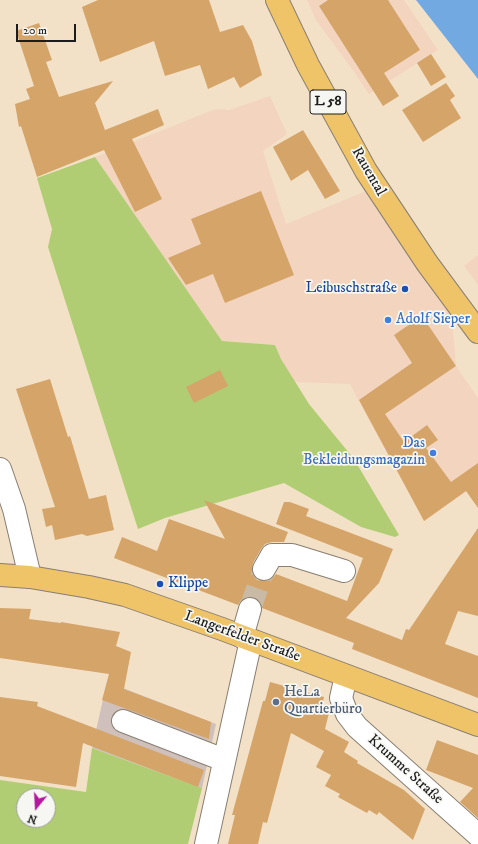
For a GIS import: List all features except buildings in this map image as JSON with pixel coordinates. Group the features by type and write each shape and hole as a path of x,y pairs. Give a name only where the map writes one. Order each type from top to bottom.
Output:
{"main road":[{"name":"Rauental","path":"277,0 308,65 366,171 427,263 478,332"},
{"name":"Langerfelder Straße","path":"0,575 30,577 125,595 478,725"}],"street":[{"path":"0,469 14,509 30,577"},
{"path":"264,569 272,555 292,555 344,571"},
{"path":"206,844 224,760 250,609"},
{"name":"Krumme Straße","path":"346,676 341,698 347,714 357,727 478,835"},
{"path":"123,722 224,760"}],"shaded area":[{"path":"307,0 404,0 438,50 369,94 316,20"},
{"path":"270,96 287,134 263,151 286,224 371,189 451,306 456,366 478,398 478,483 425,521 350,384 295,382 281,359 275,345 222,341 95,157 213,110 229,110"},
{"path":"478,255 478,285 464,266"},
{"path":"107,682 216,724 202,788 92,748"}],"green space":[{"path":"95,157 222,341 275,345 281,359 309,404 354,459 399,535 395,537 361,527 284,483 165,518 138,529 48,247 52,229 37,178"},
{"path":"92,748 202,788 188,844 0,844 0,780 86,792"}],"water":[{"path":"416,0 478,0 478,79"}],"tunnel":[{"path":"250,609 264,569"}],"place":[{"name":"Leibuschstraße","path":"405,289"},
{"name":"Adolf Sieper","path":"388,320"},
{"name":"Das Bekleidungsmagazin","path":"433,453"},
{"name":"Klippe","path":"160,584"},
{"name":"HeLa Quartierbüro","path":"276,702"}]}
